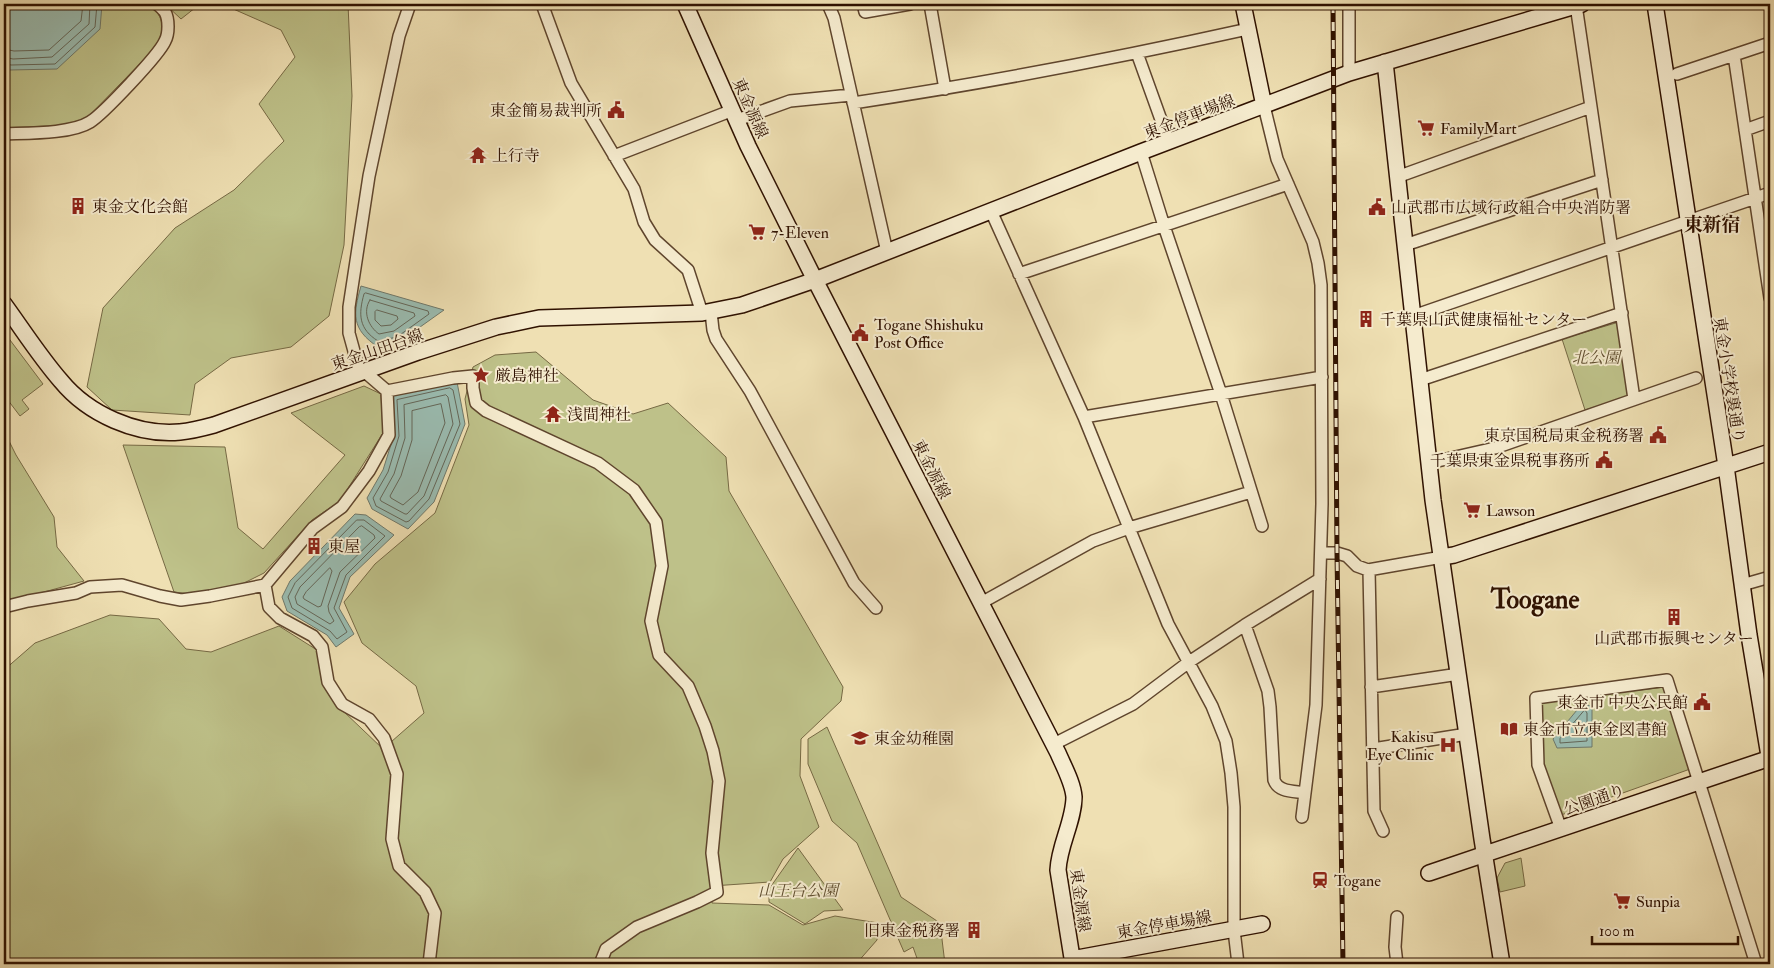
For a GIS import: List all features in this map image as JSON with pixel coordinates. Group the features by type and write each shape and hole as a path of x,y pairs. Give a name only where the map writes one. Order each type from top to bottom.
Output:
{"main road":[{"name":"東金源線","path":"685,4 735,115 815,280 1054,744 1069,780 1074,798 1058,860 1058,870 1073,961"},
{"path":"1243,4 1264,106"},
{"name":"東金小学校裏通り","path":"1655,4 1770,760"},
{"name":"東金停車場線","path":"815,280 1141,152 1349,73 1579,5"},
{"path":"1385,62 1429,463 1484,855 1502,964"},
{"name":"東金山田台線","path":"4,304 62,382 82,402 117,422 143,430 179,432 214,426 418,352 496,327 539,318 706,312 742,305 815,280"},
{"path":"1442,557 1530,531 1770,452"},
{"name":"公園通り","path":"1429,874 1770,760"},
{"name":"東金停車場線","path":"1073,961 1262,924"}],"street":[{"path":"4,134 69,129 90,122 140,72 166,40 168,26 165,11 157,4"},
{"path":"410,4 399,36 369,176 350,299 349,333 362,373 387,391 473,376 476,403 486,411 598,463 634,490 656,522 662,566 651,621 659,655 688,686 705,726 713,751 719,781 712,853 717,892 636,927 606,949 600,964"},
{"path":"542,4 571,83 634,189 644,222 656,240 688,270 716,339 769,426 854,584 876,608"},
{"path":"828,4 834,18 887,252"},
{"path":"863,4 865,12 910,4"},
{"path":"930,4 945,89"},
{"path":"1348,4 1349,73"},
{"path":"1579,5 1591,107 1634,399"},
{"path":"614,156 735,115 790,101 852,99 945,89 1137,53 1248,29"},
{"path":"1677,74 1770,43"},
{"path":"1137,53 1169,142"},
{"path":"1734,55 1755,198 1768,264 1770,298"},
{"path":"1264,106 1277,159 1304,219 1318,264 1321,285 1321,553 1316,705 1302,817"},
{"path":"1397,177 1591,107"},
{"path":"1745,130 1770,121"},
{"path":"1141,152 1221,394 1262,526"},
{"path":"1405,245 1602,180"},
{"path":"1020,274 1288,184"},
{"path":"1413,316 1611,246 1689,222 1770,193"},
{"path":"991,211 1084,417 1168,624 1212,706 1226,741 1234,807 1234,930 1238,964"},
{"path":"1420,380 1622,313"},
{"path":"1084,417 1322,377"},
{"path":"1429,463 1495,448 1696,378"},
{"path":"4,608 28,601 76,593 90,587 122,585 181,600 265,585 313,528 342,507 369,471 389,436 387,391"},
{"path":"981,603 1093,541 1129,528 1251,492"},
{"path":"1321,553 1337,553 1347,556 1357,566 1370,570 1442,557"},
{"path":"1370,570 1374,811 1383,831"},
{"path":"1742,585 1770,577"},
{"path":"1054,744 1133,704 1189,662 1320,579"},
{"path":"265,585 269,606 274,612 280,618 313,636 322,647 328,682 342,704 369,719 384,738 397,774 392,839 399,866 425,892 435,913 429,964"},
{"path":"1245,625 1268,691 1276,786 1281,789 1305,793"},
{"path":"1372,687 1459,674"},
{"path":"1560,829 1538,765 1536,698 1667,680 1756,964"},
{"path":"1373,749 1467,734"},
{"path":"1397,917 1395,947 1397,964"}],"green space":[{"path":"4,4 149,4 161,19 161,35 156,47 87,118 68,125 4,128"},
{"path":"165,4 200,4 181,19"},
{"path":"222,4 348,4 352,96 344,245 329,316 291,347 231,358 195,384 190,415 112,410 87,387 103,308 175,228 234,190 284,141 259,104 295,57 281,30"},
{"name":"北公園","path":"1619,322 1629,396 1585,410 1562,339"},
{"path":"4,332 43,384 22,400 29,409 20,416 4,395"},
{"path":"536,352 593,400 633,414 668,403 726,457 729,491 843,687 841,701 801,739 800,776 819,827 783,859 770,882 712,886 712,903 769,905 803,925 835,916 878,923 877,940 856,964 4,964 4,670 35,643 110,615 159,619 186,649 211,652 279,626 317,650 322,682 341,709 383,749 424,713 416,686 362,643 344,602 375,564 435,513 469,425 465,399 473,367 495,355"},
{"path":"364,386 381,394 383,433 340,501 312,520 264,573 216,597 174,592 123,445 225,447 238,528 263,549 345,455 291,413"},
{"path":"4,431 16,455 54,517 57,547 84,581 4,603"},
{"path":"1665,687 1693,768 1561,815 1542,763 1540,702"},
{"path":"827,727 901,897 940,923 945,964 919,964 913,947 904,952 857,843 832,821 808,764 808,739"},
{"name":"山王台公園","path":"798,848 843,910 824,911 805,924 769,902 769,889"},
{"path":"1521,858 1525,886 1500,892 1497,878 1505,863"}],"water":[{"path":"4,4 102,4 100,29 57,69 10,70 4,67"},
{"path":"361,286 444,310 399,342 378,347 363,334 356,320 356,305"},
{"path":"457,382 465,424 434,502 408,529 372,509 367,498 383,470 394,435 392,395"},
{"path":"355,514 366,515 394,535 350,577 339,608 354,634 336,647 327,635 287,611 282,597 290,581"},
{"path":"1582,704 1592,706 1592,747 1557,748 1553,739"}],"railway":[{"path":"1333,4 1337,553 1343,964"}],"place":[{"name":"東金簡易裁判所","path":"616,110"},
{"name":"FamilyMart","path":"1426,128"},
{"name":"上行寺","path":"478,155"},
{"name":"東金文化会館","path":"78,206"},
{"name":"山武郡市広域行政組合中央消防署","path":"1377,207"},
{"name":"7-Eleven","path":"757,232"},
{"name":"千葉県山武健康福祉センター","path":"1366,319"},
{"name":"Togane Shishuku Post Office","path":"860,333"},
{"name":"厳島神社","path":"481,375"},
{"name":"浅間神社","path":"553,414"},
{"name":"東京国税局東金税務署","path":"1658,435"},
{"name":"千葉県東金県税事務所","path":"1604,460"},
{"name":"Lawson","path":"1472,510"},
{"name":"東屋","path":"314,546"},
{"name":"山武郡市振興センター","path":"1674,617"},
{"name":"東金市 中央公民館","path":"1702,702"},
{"name":"東金市立東金図書館","path":"1509,729"},
{"name":"東金幼稚園","path":"860,738"},
{"name":"Kakisu Eye Clinic","path":"1448,745"},
{"name":"Togane","path":"1320,880"},
{"name":"Sunpia","path":"1622,901"},
{"name":"旧東金税務署","path":"974,930"}],"district":[{"name":"東新宿","path":"1712,224"},
{"name":"Toogane","path":"1535,599"}]}
